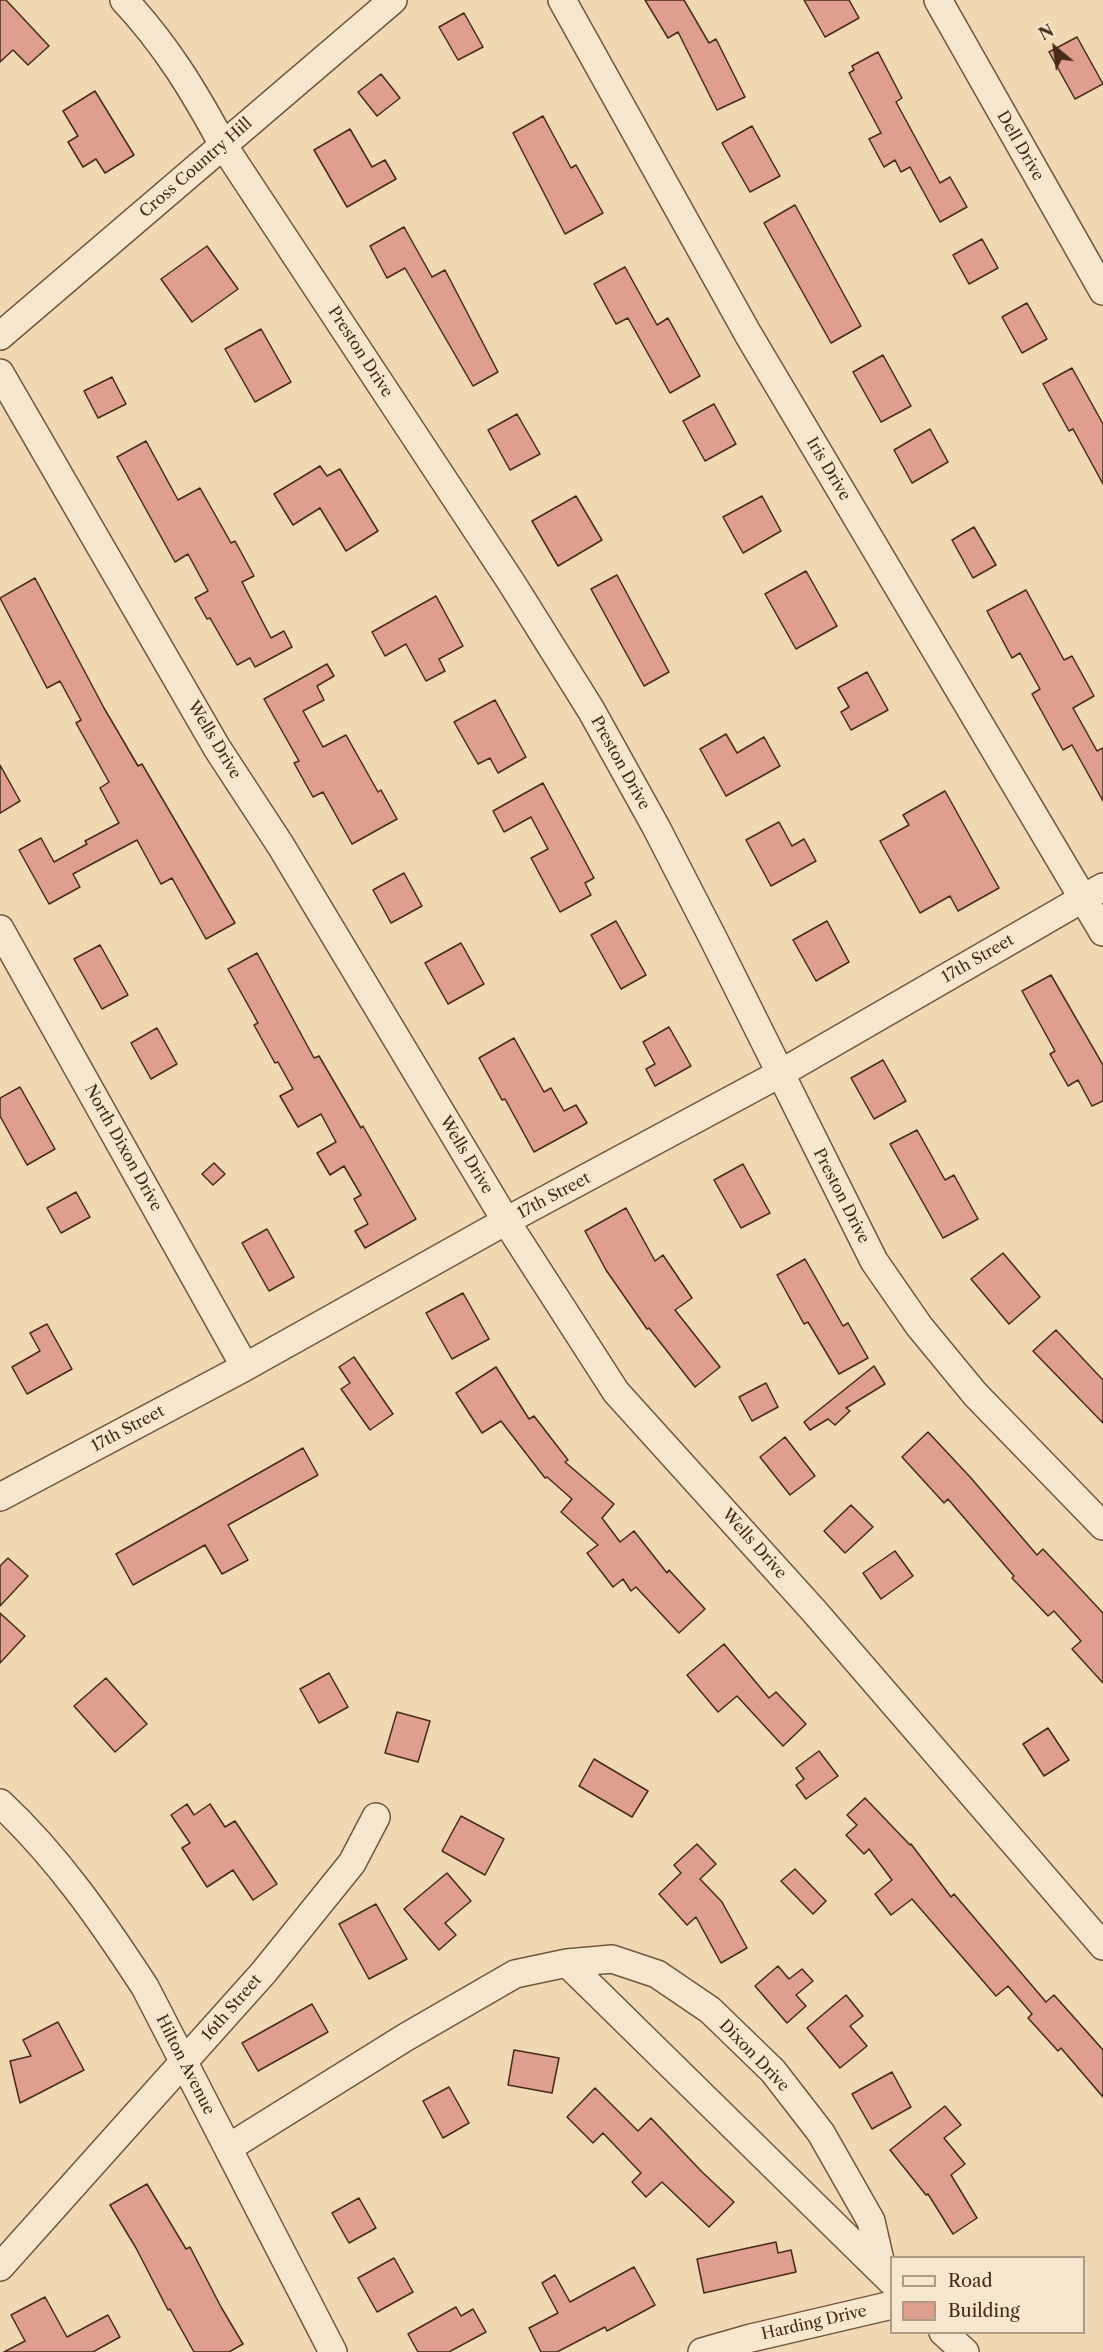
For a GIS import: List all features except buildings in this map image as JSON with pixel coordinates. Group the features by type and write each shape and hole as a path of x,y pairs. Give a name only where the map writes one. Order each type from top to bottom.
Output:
{"street":[{"name":"Preston Drive","path":"124,0 169,52 223,145 511,582 591,711 656,827 874,1261 919,1326 975,1394 1103,1526"},
{"name":"Cross Country Hill","path":"0,336 393,0"},
{"name":"Iris Drive","path":"562,0 748,334 1093,892 1103,932"},
{"name":"Dell Drive","path":"938,0 1103,291"},
{"name":"Wells Drive","path":"0,373 217,748 281,846 506,1221 615,1392 814,1611 1103,1946"},
{"name":"17th Street","path":"0,1497 245,1367 506,1221 781,1073 1093,892"},
{"name":"North Dixon Drive","path":"0,929 245,1367"},
{"name":"Hilton Avenue","path":"0,1803 28,1829 113,1937 145,1987 333,2352"},
{"name":"16th Street","path":"0,2267 264,1972 352,1863 376,1817"},
{"name":"Dixon Drive","path":"228,2148 406,2037 515,1974 567,1963 612,1959 657,1974 710,2010 773,2071 821,2133 871,2221 887,2277"},
{"name":"Dixon Drive","path":"567,1963 887,2277"},
{"name":"Harding Drive","path":"702,2352 890,2305"},
{"path":"945,2334 965,2352"}]}
